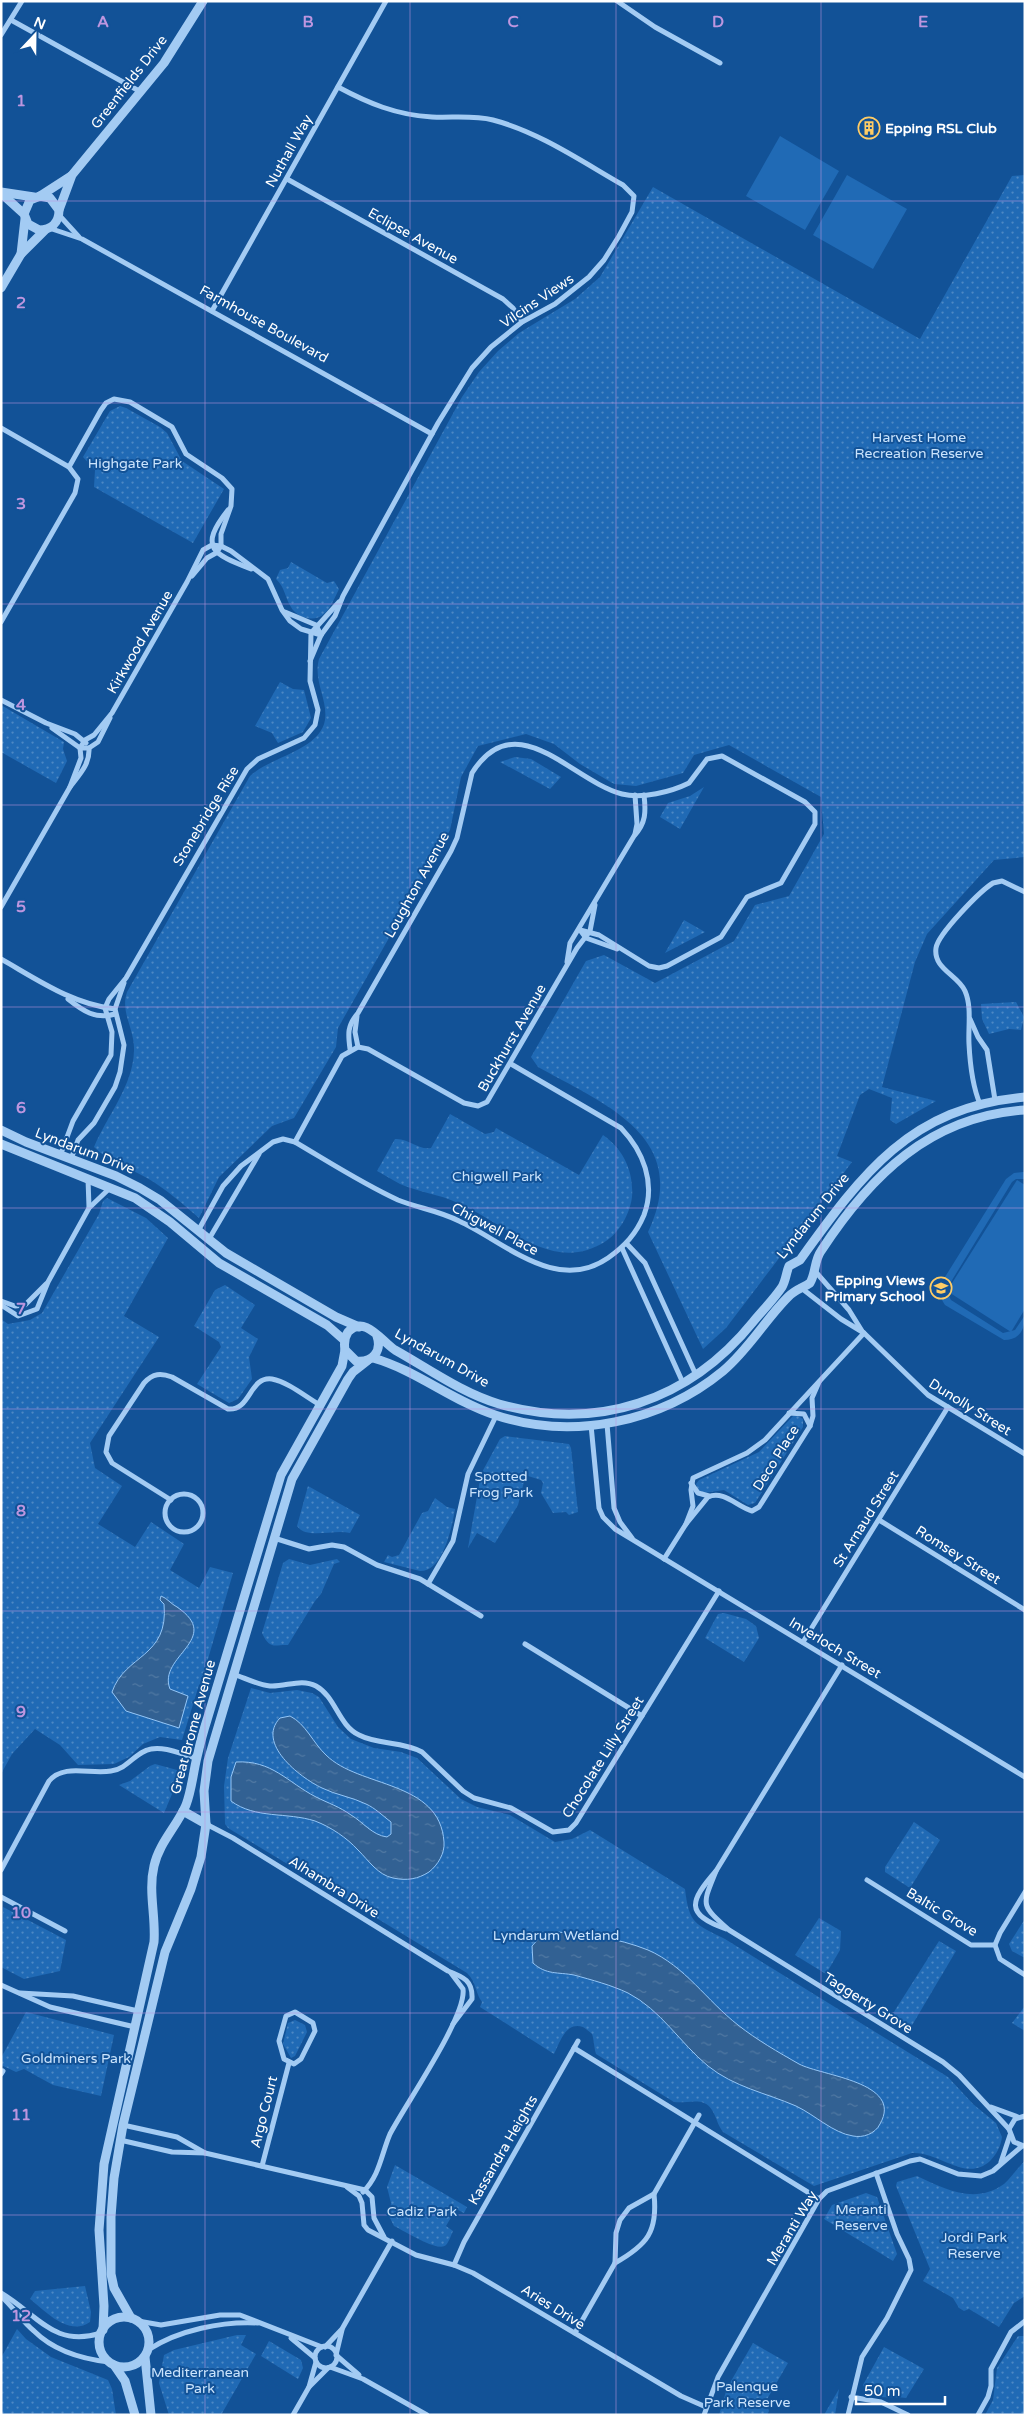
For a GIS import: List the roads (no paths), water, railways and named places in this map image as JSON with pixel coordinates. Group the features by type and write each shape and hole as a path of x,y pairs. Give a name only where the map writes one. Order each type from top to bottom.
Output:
{"street":[{"path":"1,35 22,1"},
{"name":"Greenfields Drive","path":"37,196 72,175 164,63 203,1"},
{"name":"Nuthall Way","path":"212,311 386,1"},
{"path":"617,1 655,27 720,63"},
{"path":"11,20 141,92"},
{"name":"Vilcins Views","path":"321,635 335,616 343,596 432,434 472,368 491,347 522,322 574,291 604,260 632,212 634,196 630,190 552,144 512,125 470,117 433,117 398,113 365,101 338,86"},
{"name":"Greenfields Drive","path":"59,213 72,175"},
{"name":"Eclipse Avenue","path":"287,179 503,299 513,308 522,322"},
{"path":"1,192 37,196 54,201 59,213 56,223 21,254 1,288"},
{"path":"1,192 25,216 33,228 47,229"},
{"path":"21,254 27,204 37,196"},
{"name":"Farmhouse Boulevard","path":"59,213 82,239"},
{"name":"Farmhouse Boulevard","path":"47,229 82,239 432,434"},
{"path":"69,466 106,403 114,399 122,399 172,427 186,454 228,482 232,489 231,506 221,534 219,549"},
{"path":"1,428 69,466 78,479 75,493 1,622"},
{"path":"231,506 212,534 212,546 268,579 282,610 290,620 314,629 321,635"},
{"name":"Kirkwood Avenue","path":"70,787 81,758 80,748 85,740 94,735 112,713 187,582 203,550 212,546"},
{"path":"219,549 257,571"},
{"name":"Kirkwood Avenue","path":"187,582 207,558 219,549"},
{"name":"Vilcins Views","path":"314,629 343,596"},
{"path":"282,610 321,635"},
{"name":"Stonebridge Rise","path":"105,1008 109,999 126,978 247,769 258,759 304,738 315,726 318,710 310,681 310,661 314,629"},
{"name":"Stonebridge Rise","path":"310,661 321,635"},
{"path":"1,695 46,723 80,748 89,748 85,740 46,723"},
{"path":"1,700 15,705"},
{"name":"Kirkwood Avenue","path":"1,907 70,787 89,758 89,748 98,742 106,731 112,713"},
{"name":"Loughton Avenue","path":"350,1049 347,1032 351,1021 358,1013 451,852 457,838 472,773 484,757 503,746 525,744 547,753 600,785 624,794 635,795 644,795 689,783 707,758 722,756 805,802 815,812 816,820 781,883 747,897 725,934 667,966 659,968 622,950 599,935 590,931 580,930"},
{"name":"Buckhurst Avenue","path":"358,1047 368,1049 472,1106 483,1105 491,1098 577,948 590,931 595,905 634,836 638,824 635,795"},
{"name":"Buckhurst Avenue","path":"634,836 642,827 646,812 644,795"},
{"path":"984,1116 974,1091 969,1044 969,1016 965,991 961,984 937,960 937,944 943,934 993,882 1002,881 1024,891"},
{"name":"Buckhurst Avenue","path":"567,965 570,943 580,930 587,912 595,905"},
{"path":"580,930 586,938"},
{"name":"Loughton Avenue","path":"586,938 622,950"},
{"path":"1,959 64,996 92,1015 106,1016 115,1012"},
{"name":"Stonebridge Rise","path":"115,1012 126,978"},
{"path":"64,996 115,1012"},
{"path":"56,1168 73,1121 111,1055 112,1032 105,1008"},
{"path":"66,1172 78,1140 94,1123 115,1087 120,1072 124,1045 115,1012"},
{"name":"Loughton Avenue","path":"358,1013 355,1032 358,1047"},
{"path":"969,1016 978,1037 987,1050 996,1113"},
{"path":"193,1242 230,1176 278,1140 295,1142 342,1056 350,1049 358,1047"},
{"name":"Chigwell Place","path":"295,1142 395,1198 461,1222 530,1261 547,1268 559,1270 587,1268 605,1260 627,1244 644,1214 648,1186 646,1169 632,1140 621,1128 511,1064"},
{"name":"Lyndarum Drive","path":"377,1336 393,1349 464,1390 499,1404 552,1415 590,1414 606,1412 658,1396 696,1376 717,1360 742,1335 782,1287 787,1277 789,1266 800,1260 854,1186 888,1152 930,1124 980,1104 1025,1096"},
{"name":"Lyndarum Drive","path":"370,1359 394,1365 461,1401 496,1416 537,1425 591,1426 607,1424 654,1411 689,1395 724,1370 752,1342 779,1307 800,1287 810,1283 820,1252 880,1175 908,1152 935,1135 984,1116 1025,1110"},
{"name":"Lyndarum Drive","path":"1,1130 60,1156 116,1176 140,1188 160,1200 208,1240 252,1269 336,1317 359,1327"},
{"name":"Lyndarum Drive","path":"1,1144 56,1168 111,1187 135,1198 153,1210 219,1263 327,1325 344,1340"},
{"path":"202,1249 261,1152"},
{"path":"88,1179 89,1208"},
{"path":"1,1305 18,1316 34,1312 40,1303 48,1282 89,1208 111,1187"},
{"path":"627,1244 645,1263 702,1387"},
{"path":"622,1248 689,1395"},
{"path":"800,1260 809,1262 814,1270"},
{"name":"Dunolly Street","path":"814,1270 850,1310 864,1333"},
{"path":"787,1277 793,1285 800,1287"},
{"path":"1,1301 15,1306 25,1306 48,1282"},
{"name":"Dunolly Street","path":"800,1287 841,1319 864,1333 922,1390 1025,1454"},
{"path":"359,1327 369,1328 377,1336 379,1348 370,1359 356,1361 345,1350 344,1340 350,1331 359,1327"},
{"name":"Deco Place","path":"819,1381 812,1398 813,1416 810,1426 756,1509 747,1510 722,1496 698,1493 691,1483 696,1476 756,1447 789,1413 801,1404 811,1388 864,1333"},
{"name":"Great Brome Avenue","path":"102,2331 104,2306 99,2230 100,2198 109,2136 154,1942 155,1917 151,1889 154,1866 163,1843 183,1811 191,1790 196,1758 281,1475 342,1366 345,1350"},
{"name":"Great Brome Avenue","path":"134,2319 114,2288 111,2274 112,2197 120,2140 170,1936 197,1872 206,1824 204,1791 208,1761 292,1478 353,1372 370,1359"},
{"path":"171,1500 112,1463 106,1452 109,1436 144,1382 151,1376 162,1374 172,1377 228,1409 238,1408 243,1405 257,1384 266,1379 280,1382 330,1411"},
{"path":"428,1584 453,1540 468,1474 496,1416 499,1404"},
{"name":"St Arnaud Street","path":"803,1642 948,1407"},
{"path":"606,1412 607,1424"},
{"name":"Deco Place","path":"789,1413 800,1412 804,1414 810,1426"},
{"path":"590,1414 591,1426"},
{"name":"Inverloch Street","path":"607,1424 614,1508 620,1522 633,1540"},
{"name":"Inverloch Street","path":"591,1426 599,1508 603,1517 615,1529 1025,1777"},
{"path":"686,1524 693,1501 691,1483"},
{"path":"187,1495 198,1501 201,1506 202,1518 196,1528 184,1532 178,1531 168,1523 165,1511 171,1500 176,1496 187,1495"},
{"path":"664,1559 686,1524 710,1496"},
{"name":"Romsey Street","path":"879,1520 1025,1610"},
{"path":"262,1534 309,1549 332,1545 344,1547 377,1565 415,1577 481,1616"},
{"name":"Chocolate Lilly Street","path":"234,1674 270,1686 307,1682 316,1686 324,1692 341,1719 358,1735 413,1747 422,1752 468,1795 482,1801 511,1808 548,1830 559,1833 569,1830 576,1823 719,1591"},
{"path":"525,1644 642,1716"},
{"name":"Taggerty Grove","path":"729,1930 705,1906 704,1899 716,1871 842,1665"},
{"path":"222,1670 234,1674"},
{"path":"1,1870 49,1781 55,1774 67,1771 115,1771 150,1749 163,1749 208,1761"},
{"path":"183,1811 206,1824"},
{"name":"Alhambra Drive","path":"206,1824 233,1838 448,1971 466,1978 472,1991 469,2005 453,2024"},
{"name":"Taggerty Grove","path":"716,1871 697,1892 696,1907 702,1919 729,1930 943,2062 986,2104 1010,2132 1014,2142 1023,2146"},
{"name":"Baltic Grove","path":"867,1880 971,1945 995,1945"},
{"path":"1025,1892 1000,1933 995,1945 1000,1959 1025,1975"},
{"path":"1,1897 64,1931"},
{"name":"Alhambra Drive","path":"359,2196 373,2182 378,2173 391,2133 453,2024 464,1996 460,1984 448,1971"},
{"path":"1,1985 57,2009 147,2029"},
{"path":"17,1993 73,1996 150,2014"},
{"name":"Argo Court","path":"295,2012 313,2023 315,2031 301,2059 294,2064 289,2063 284,2059 279,2040 286,2016 295,2012"},
{"name":"Kassandra Heights","path":"454,2264 464,2242 578,2041"},
{"path":"574,2048 819,2199"},
{"name":"Argo Court","path":"262,2166 289,2063"},
{"name":"Taggerty Grove","path":"986,2104 1023,2116"},
{"path":"615,2263 616,2233 620,2220 629,2208 654,2194 699,2115"},
{"path":"1000,2163 1012,2122 1023,2116"},
{"path":"112,2122 177,2137 205,2153"},
{"path":"109,2136 172,2152 205,2153 365,2190 372,2197 374,2218 384,2237"},
{"name":"Meranti Way","path":"704,2415 718,2377 819,2199 836,2187 920,2159 958,2174 981,2176 993,2171 1000,2163 1023,2146"},
{"path":"848,2415 850,2397 862,2357 886,2318 911,2270 909,2260 897,2234 876,2173"},
{"path":"347,2187 359,2196"},
{"path":"575,2333 615,2263 641,2246 650,2236 655,2222 654,2194"},
{"name":"Aries Drive","path":"359,2196 364,2225 368,2230 416,2255 454,2264 473,2272 681,2396 706,2407"},
{"path":"293,2415 308,2387 317,2352 342,2329 392,2241"},
{"path":"1,2295 61,2335 80,2338 102,2331 115,2319 134,2319 161,2325 220,2315 240,2315 264,2323 289,2336 331,2348 337,2356 363,2379 426,2415"},
{"path":"1,2295 34,2332 57,2348 83,2358 131,2366 166,2339 206,2328 246,2322 264,2323"},
{"path":"134,2319 148,2334 146,2353 151,2415"},
{"path":"978,2415 988,2397 991,2386 991,2369 1011,2332 1025,2321"},
{"path":"308,2387 335,2363 342,2329"},
{"path":"102,2331 100,2349 125,2381 135,2415"},
{"path":"289,2336 322,2368 329,2368 363,2379"},
{"path":"850,2397 881,2402 908,2415"}],"water":[{"path":"161,1596 190,1618 194,1629 192,1638 172,1667 168,1677 170,1689 188,1696 179,1728 126,1711 112,1692 126,1670 153,1646 160,1635 164,1622 164,1604 160,1600"},
{"path":"290,1716 301,1724 326,1755 340,1766 414,1796 429,1807 439,1822 444,1846 438,1862 429,1872 412,1879 398,1879 388,1876 374,1867 344,1837 321,1823 304,1818 261,1813 240,1807 231,1801 231,1777 236,1762 249,1762 279,1773 316,1797 343,1810 377,1834 387,1837 391,1834 391,1822 376,1810 313,1783 292,1768 283,1758 273,1738 274,1728 280,1718"},
{"path":"558,1932 614,1940 648,1950 661,1957 685,1974 727,2016 768,2046 799,2064 841,2077 871,2090 881,2099 884,2110 880,2124 872,2133 865,2136 853,2136 831,2128 796,2106 739,2084 718,2073 698,2057 650,2008 628,1993 574,1975 543,1970 533,1963 532,1946 540,1937"}],"place":[{"name":"Epping RSL Club","path":"869,128"},
{"name":"Epping Views Primary School","path":"941,1288"}],"park label":[{"name":"Harvest Home Recreation Reserve","path":"919,446"},
{"name":"Highgate Park","path":"135,463"},
{"name":"Chigwell Park","path":"497,1176"},
{"name":"Spotted Frog Park","path":"501,1484"},
{"name":"Lyndarum Wetland","path":"556,1935"},
{"name":"Goldminers Park","path":"76,2058"},
{"name":"Cadiz Park","path":"422,2211"},
{"name":"Meranti Reserve","path":"861,2218"},
{"name":"Jordi Park Reserve","path":"974,2246"},
{"name":"Mediterranean Park","path":"200,2380"},
{"name":"Palenque Park Reserve","path":"747,2394"}]}
